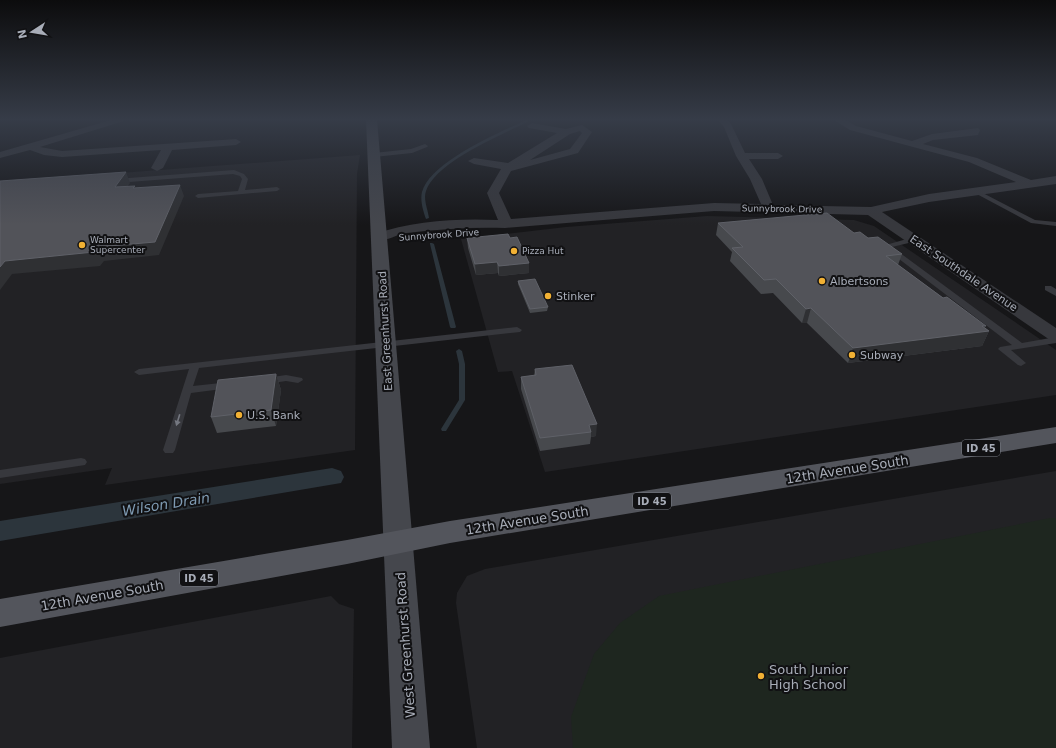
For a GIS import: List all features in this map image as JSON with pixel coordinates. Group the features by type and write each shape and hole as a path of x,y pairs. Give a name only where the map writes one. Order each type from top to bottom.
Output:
{"main road":[{"name":"East Greenhurst Road","path":"374,156 398,542"},
{"name":"12th Avenue South","path":"0,613 398,542 1056,435"},
{"name":"West Greenhurst Road","path":"398,542 411,748"}],"street":[{"path":"157,168 164,155"},
{"path":"505,224 504,216 493,193 509,168 530,155"},
{"path":"474,161 509,168 562,155"},
{"path":"954,155 973,160 1028,183"},
{"path":"741,156 778,156"},
{"path":"741,156 756,179 769,209"},
{"name":"Sunnybrook Drive","path":"379,237 404,239 485,232 505,224 714,207 871,211 929,198 1056,180"},
{"name":"East Southdale Avenue","path":"871,211 1056,336"}],"lane":[{"path":"374,156 382,155"},
{"path":"109,181 234,172 242,175 245,179 241,192"},
{"path":"198,196 277,189"},
{"path":"975,191 1033,222 1056,224"},
{"path":"914,239 886,246 1020,346"},
{"path":"1048,288 1056,293"},
{"path":"139,372 517,330"},
{"path":"1022,363 1003,349 1056,336"},
{"path":"169,450 195,365"},
{"path":"256,382 286,378 298,380"},
{"path":"187,390 240,384"},
{"path":"0,474 81,462"}],"shaded area":[{"path":"360,155 357,174 355,450 105,485 112,468 0,484 0,182"},
{"path":"707,216 854,220 874,226 1056,350 1056,395 545,472 512,371 498,372 461,239 566,227"},
{"name":"South Junior High School","path":"1056,471 1056,748 477,748 456,603 457,593 467,576 485,569"},
{"name":"South Junior High School","path":"1056,518 1056,748 573,748 571,717 594,654 620,623 659,596"},
{"path":"331,596 339,604 354,609 352,748 0,748 0,658"}],"building":[{"name":"Walmart Supercenter","path":"126,172 115,187 135,186 133,188 180,185 155,242 98,247 94,252 5,261 0,267 0,181"},
{"path":"827,213 854,233 860,232 868,238 878,237 902,254 886,256 943,298 947,297 986,326 982,326 989,331 853,348 811,308 806,309 776,279 764,280 732,248 743,247 718,223"},
{"path":"508,234 510,238 517,237 529,263 499,266 497,262 475,264 467,238"},
{"path":"535,279 548,307 530,309 518,281"},
{"path":"572,365 597,424 589,425 591,432 540,438 521,377 536,375 535,369"},
{"path":"276,374 271,410 211,417 218,380"}],"waterway":[{"name":"Wilson Drain","path":"427,218 424,191 429,181 440,170 462,155"},
{"name":"Wilson Drain","path":"432,244 453,327"},
{"name":"Wilson Drain","path":"444,429 462,400 462,364 459,351"},
{"name":"Wilson Drain","path":"0,531 332,477"}],"place":[{"name":"Walmart Supercenter","path":"82,245"},
{"name":"Pizza Hut","path":"514,251"},
{"name":"Albertsons","path":"822,281"},
{"name":"Stinker","path":"548,296"},
{"name":"Subway","path":"852,355"},
{"name":"U.S. Bank","path":"239,415"},
{"name":"South Junior High School","path":"761,676"}]}
